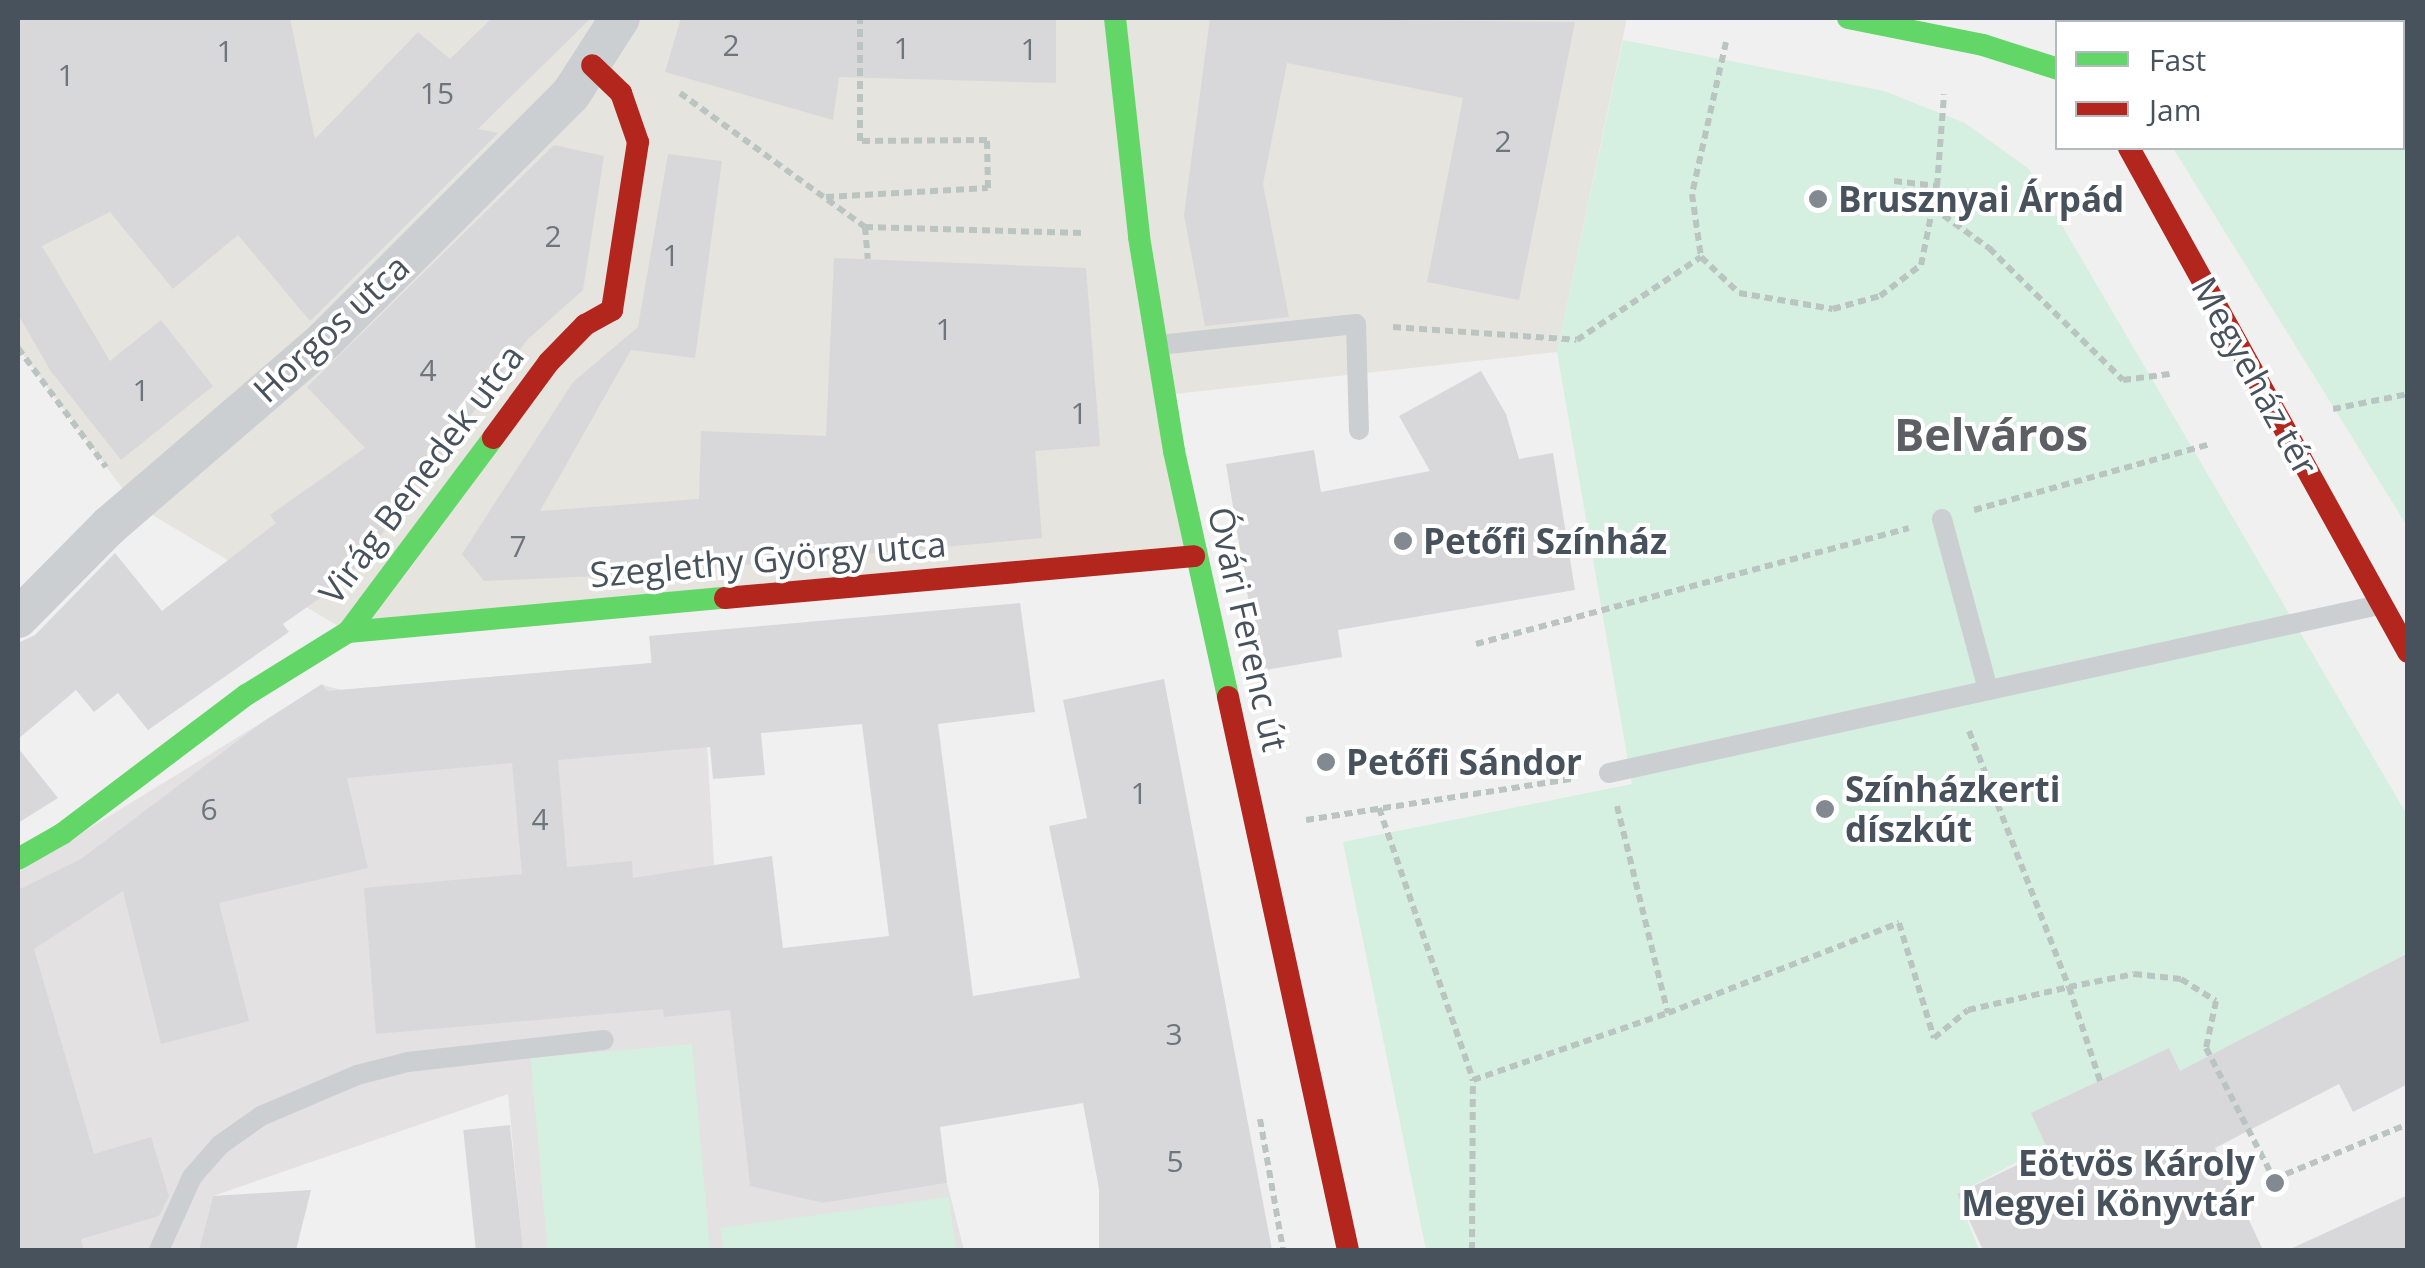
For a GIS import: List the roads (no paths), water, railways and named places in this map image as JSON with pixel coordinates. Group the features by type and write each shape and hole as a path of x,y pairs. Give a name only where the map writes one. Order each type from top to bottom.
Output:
{"street":[{"name":"Óvári Ferenc út","path":"1116,18 1117,70 1157,346 1194,556 1348,1250"},
{"path":"1848,18 1984,45 2055,67"},
{"name":"Horgos utca","path":"18,618 134,504 326,340 571,94 606,42"},
{"name":"Virág Benedek utca","path":"18,859 62,834 246,695 348,632 549,362 585,325 612,310 638,142 606,42"},
{"name":"Megyeház tér","path":"2130,150 2408,652"},
{"name":"Szeglethy György utca","path":"348,632 1194,556"}],"lane":[{"path":"1157,346 1356,324 1359,430"},
{"path":"1942,519 1988,690"},
{"path":"1609,773 2380,604"},
{"path":"159,1250 192,1177 220,1145 261,1116 357,1075 408,1062 604,1040"}],"place":[{"name":"Brusznyai Árpád","path":"1818,199"},
{"name":"Petőfi Színház","path":"1403,541"},
{"name":"Petőfi Sándor","path":"1326,762"},
{"name":"Színházkerti díszkút","path":"1825,809"},
{"name":"Eötvös Károly Megyei Könyvtár","path":"2275,1183"}],"district":[{"name":"Belváros","path":"1991,434"}]}
